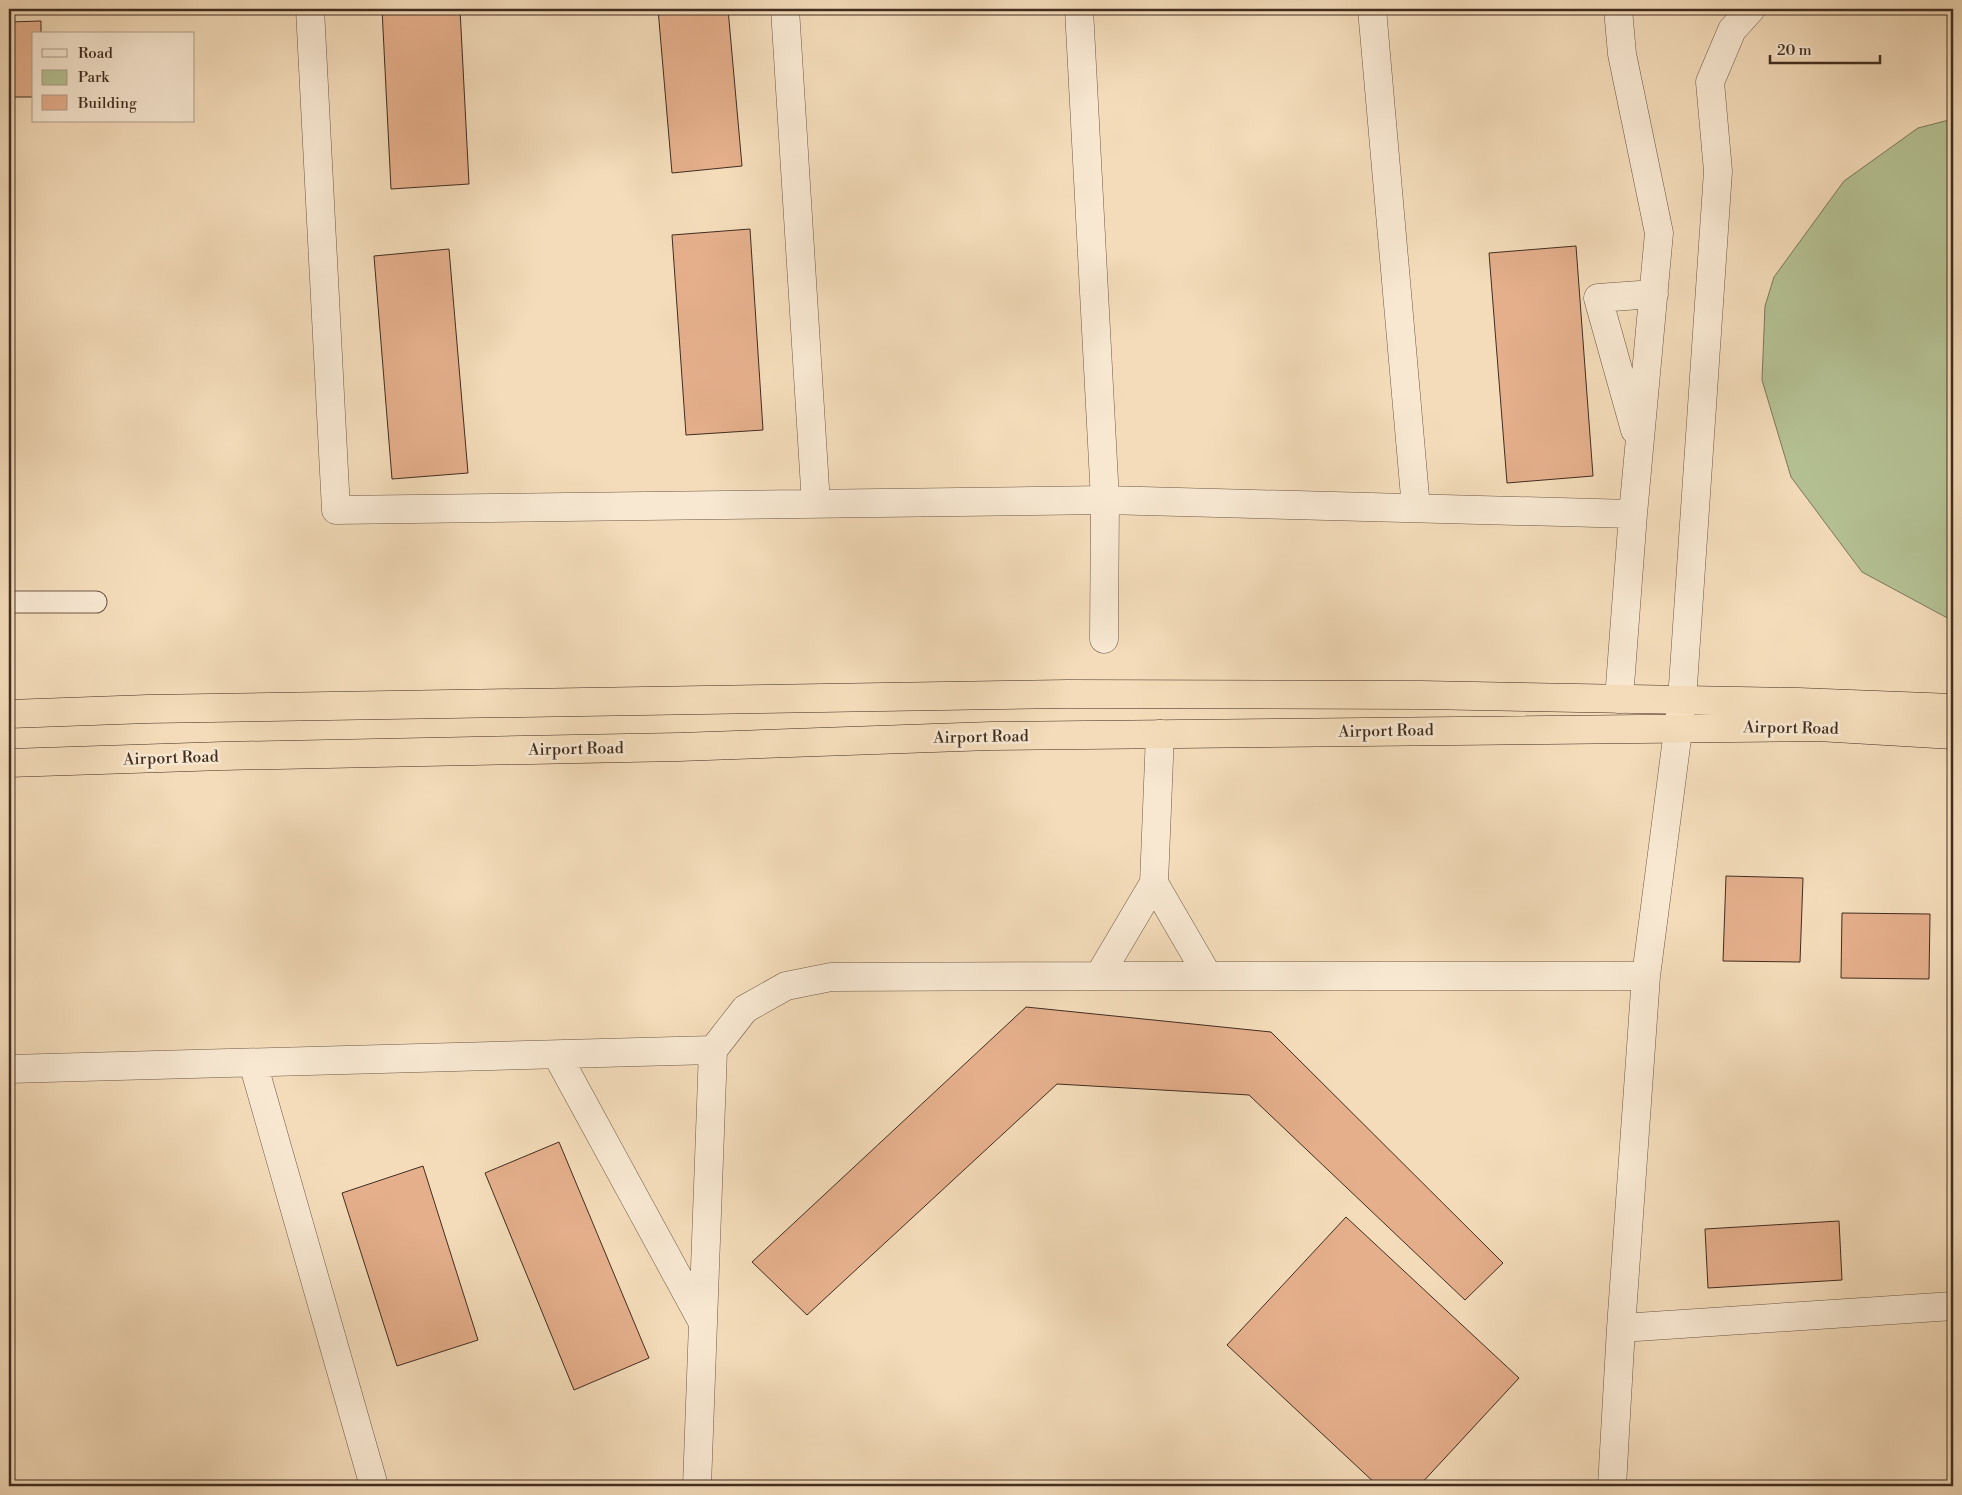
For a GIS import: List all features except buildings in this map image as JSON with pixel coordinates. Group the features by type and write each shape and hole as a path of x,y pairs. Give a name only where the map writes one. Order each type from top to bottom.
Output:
{"highway":[{"name":"Airport Road","path":"9,714 158,709 1068,694 1412,695 1953,708"},
{"name":"Airport Road","path":"9,763 678,747 991,736 1818,726 1953,735"}],"street":[{"path":"310,9 336,510 1105,500 1633,514"},
{"path":"785,9 816,504"},
{"path":"1079,9 1105,500 1104,639"},
{"path":"1372,9 1416,508"},
{"path":"1618,9 1622,54 1659,233 1633,514 1619,699"},
{"path":"1612,1486 1621,1328 1646,976 1682,700 1718,171 1710,82 1732,30 1751,9"},
{"path":"1639,445 1598,298 1654,294"},
{"path":"1099,976 1154,883 1160,734"},
{"path":"1154,883 1208,976"},
{"path":"697,1486 713,1050 745,1009 786,986 831,978 1646,976"},
{"path":"9,1069 713,1050"},
{"path":"557,1054 703,1322"},
{"path":"253,1063 374,1486"},
{"path":"1621,1328 1953,1306"}],"lane":[{"path":"9,602 96,602"}],"green space":[{"path":"1953,119 1953,621 1862,572 1791,477 1762,380 1765,306 1774,277 1844,181 1918,128"}]}
